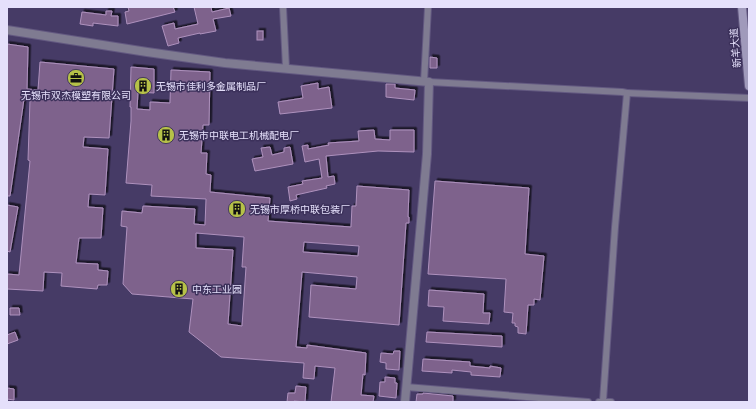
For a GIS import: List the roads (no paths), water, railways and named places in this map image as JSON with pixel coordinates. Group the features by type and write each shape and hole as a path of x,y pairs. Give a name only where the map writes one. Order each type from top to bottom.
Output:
{"main road":[{"name":"新羊大道","path":"742,7 749,86"}],"street":[{"path":"283,7 286,68"},
{"path":"405,402 426,154 428,7"},
{"path":"7,30 225,63 427,82 749,98"},
{"path":"611,402 601,402 627,93"},
{"path":"406,387 588,402"}],"place":[{"name":"无锡市双杰模塑有限公司","path":"76,78"},
{"name":"无锡市佳利多金属制品厂","path":"143,86"},
{"name":"无锡市中联电工机械配电厂","path":"166,135"},
{"name":"无锡市厚桥中联包装厂","path":"237,209"},
{"name":"中东工业园","path":"179,289"}]}
